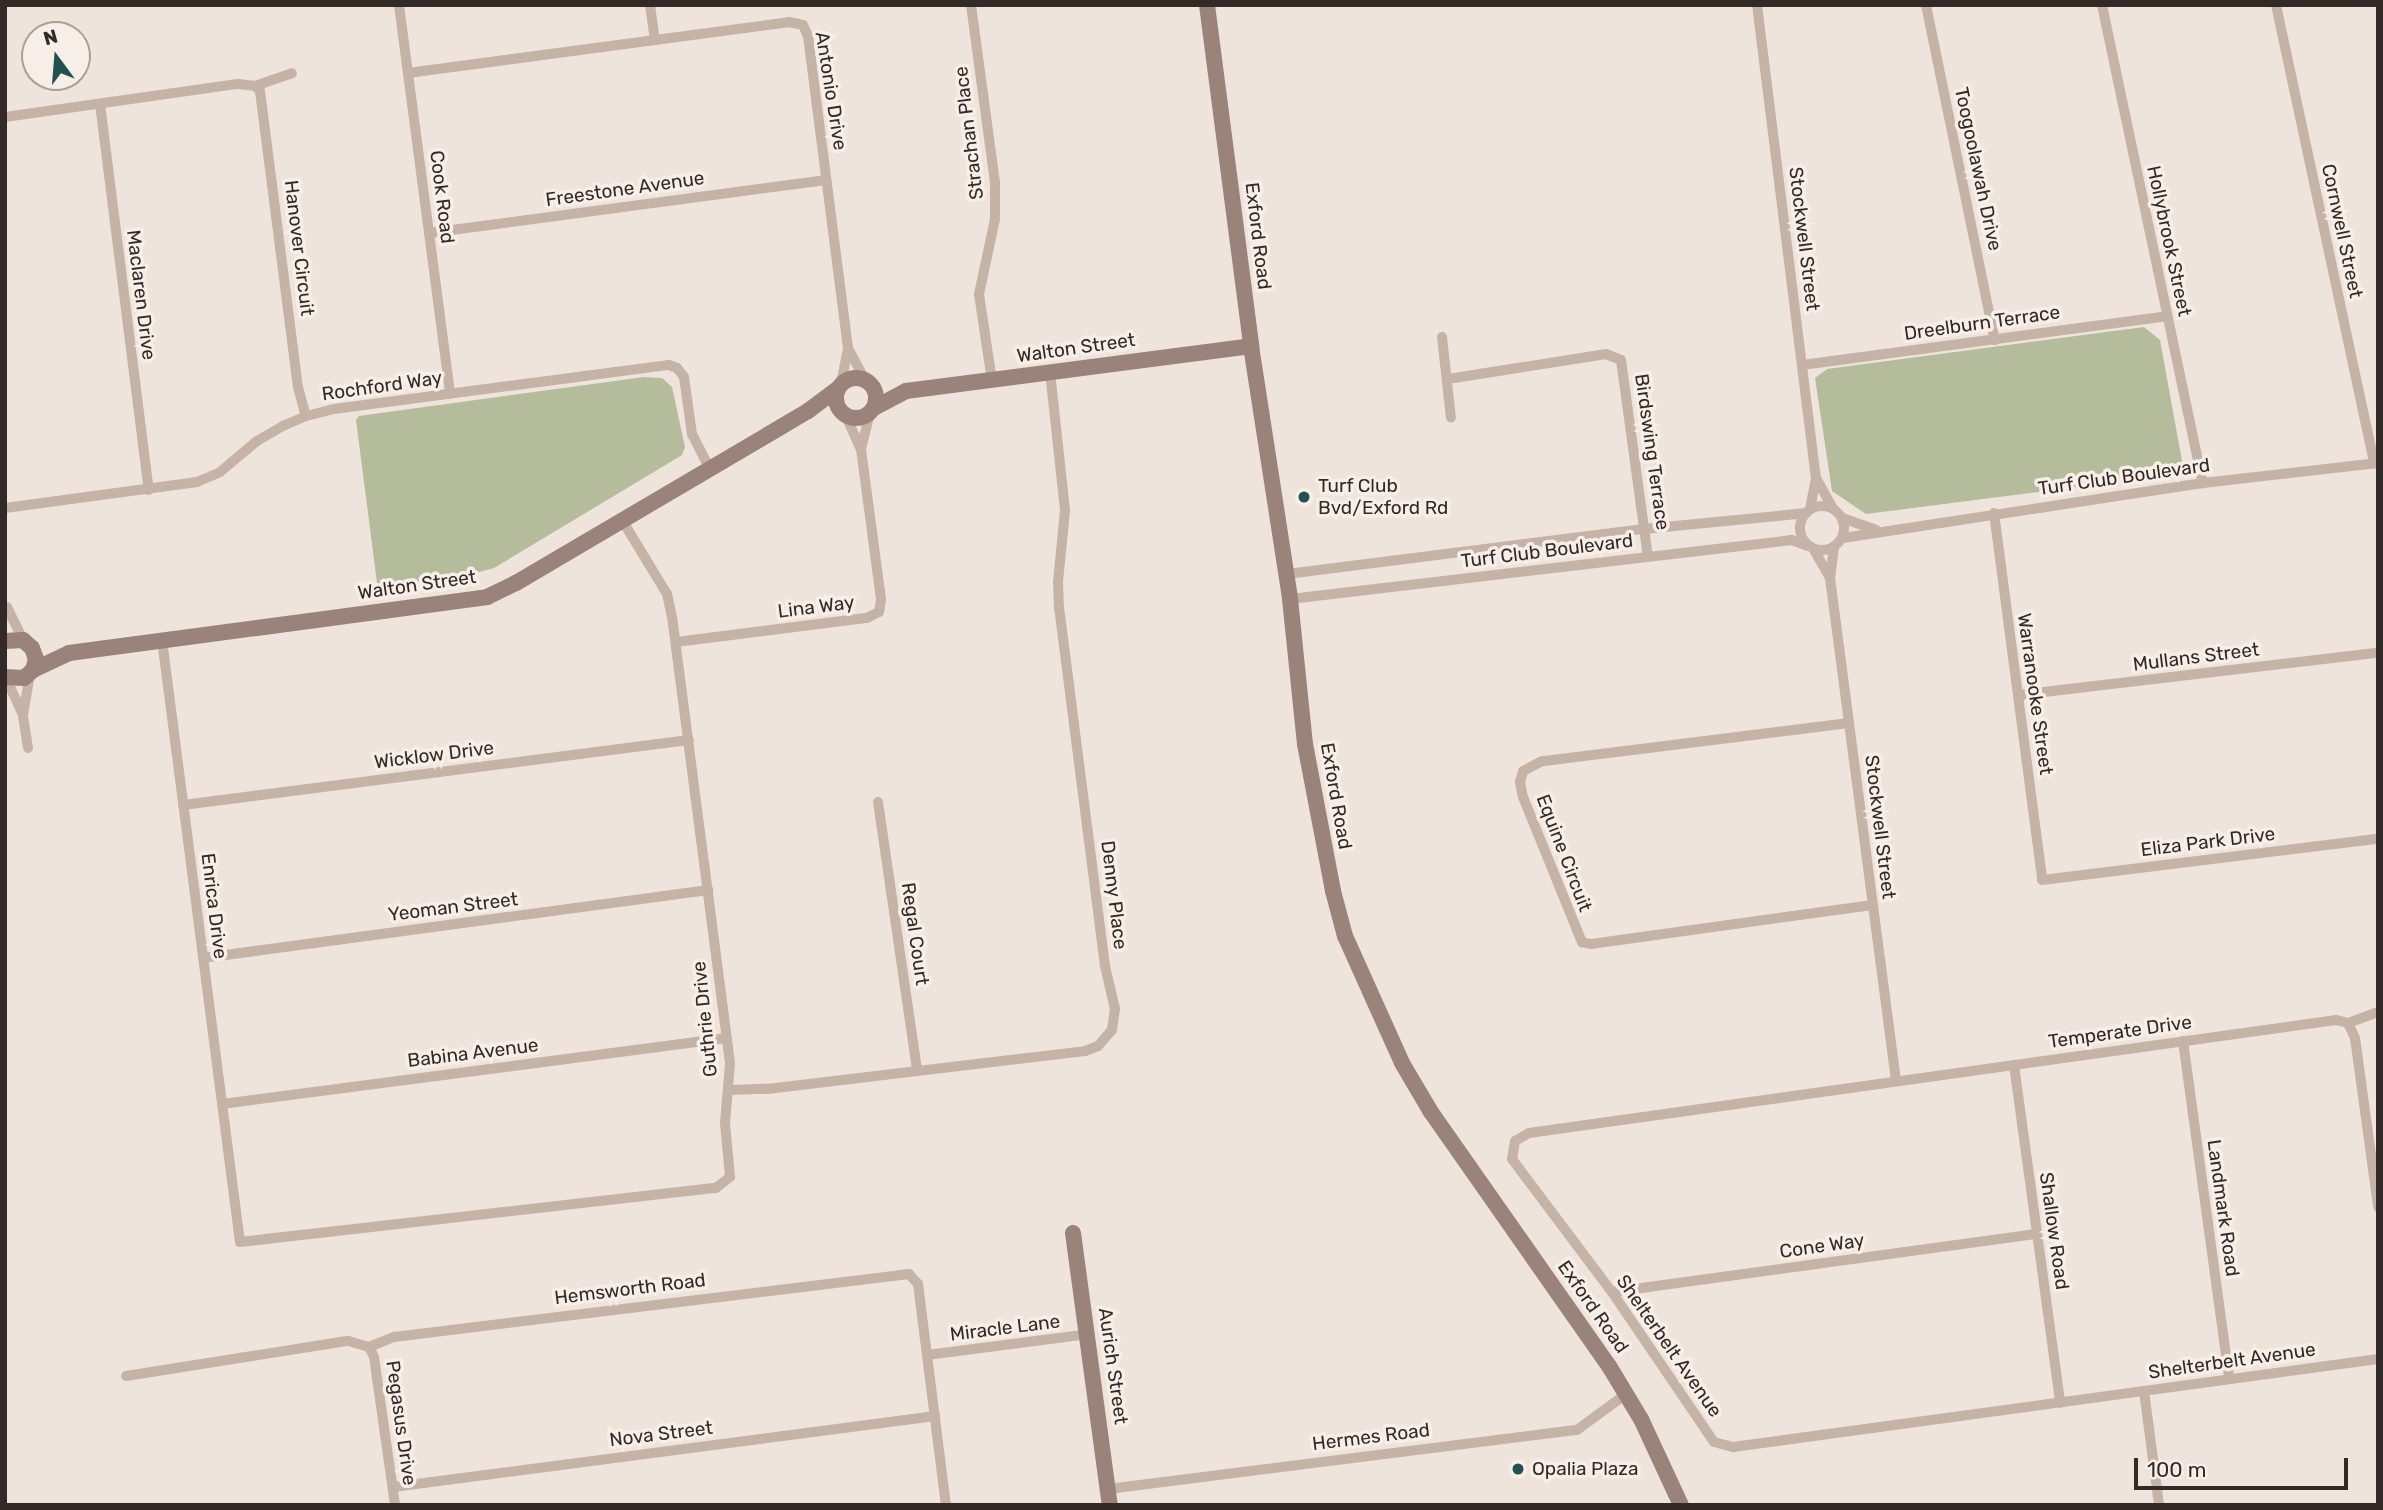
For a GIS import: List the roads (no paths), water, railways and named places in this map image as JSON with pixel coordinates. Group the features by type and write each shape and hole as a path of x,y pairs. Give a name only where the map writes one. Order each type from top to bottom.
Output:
{"street":[{"name":"Cook Road","path":"399,5 450,394"},
{"path":"650,5 655,40"},
{"name":"Strachan Place","path":"971,5 995,182 995,219 979,294 992,381"},
{"name":"Exford Road","path":"1206,5 1251,346 1287,575 1305,744 1333,891 1362,980 1402,1063 1431,1112 1626,1394 1670,1477 1681,1505"},
{"name":"Stockwell Street","path":"1757,5 1816,478 1808,511"},
{"name":"Toogoolawah Drive","path":"1926,5 1995,340"},
{"name":"Hollybrook Street","path":"2102,5 2203,483"},
{"name":"Cornwell Street","path":"2276,5 2376,464"},
{"name":"Antonio Drive","path":"408,73 789,22 803,25 808,36 848,348 839,386"},
{"path":"8,115 239,84 254,86 292,73"},
{"name":"Hanover Circuit","path":"254,86 262,97 299,387 306,416"},
{"name":"Maclaren Drive","path":"100,104 149,490"},
{"name":"Freestone Avenue","path":"429,233 826,180"},
{"name":"Dreelburn Terrace","path":"1802,365 2167,316"},
{"path":"1442,337 1451,418"},
{"name":"Walton Street","path":"868,382 906,391 1251,346"},
{"name":"Antonio Drive","path":"848,348 868,382"},
{"name":"Birdswing Terrace","path":"1448,379 1606,354 1621,359 1648,556"},
{"name":"Rochford Way","path":"5,508 149,490 209,478 264,436 306,416 669,365 677,368 684,377 692,434 709,468"},
{"name":"Denny Place","path":"729,1090 767,1089 1086,1051 1106,1040 1116,1021 1105,966 1059,609 1058,582 1065,510 1050,373"},
{"path":"808,411 843,414 858,419 872,410 876,396 868,382 853,378 839,386 835,401 843,414"},
{"name":"Walton Street","path":"5,677 18,680 69,653 487,597 516,583 808,411 839,386"},
{"name":"Walton Street","path":"872,410 906,391"},
{"name":"Lina Way","path":"861,449 872,410"},
{"name":"Lina Way","path":"676,642 867,618 878,612 881,599 861,449 843,414"},
{"name":"Turf Club Boulevard","path":"1843,538 1876,530 2203,483 2376,464"},
{"name":"Stockwell Street","path":"1816,478 1833,509"},
{"path":"1822,506 1833,509 1842,518 1843,538 1834,548 1811,548 1800,527 1808,511 1822,506"},
{"name":"Turf Club Boulevard","path":"1287,575 1644,529 1808,511"},
{"name":"Warranooke Street","path":"1994,513 2042,880"},
{"name":"Turf Club Boulevard","path":"1842,518 1876,530"},
{"name":"Guthrie Drive","path":"232,1177 240,1242 716,1188 730,1177 724,1123 729,1090 727,1038 676,642 667,594 622,520"},
{"name":"Turf Club Boulevard","path":"1290,599 1792,540 1811,548"},
{"name":"Stockwell Street","path":"1811,548 1830,578"},
{"name":"Stockwell Street","path":"1834,548 1830,578 1896,1081"},
{"path":"6,605 35,653 23,715"},
{"name":"Enrica Drive","path":"162,640 232,1177"},
{"name":"Walton Street","path":"5,641 26,642 69,653"},
{"name":"Mullans Street","path":"2018,695 2378,653"},
{"path":"5,677 23,715 28,748"},
{"name":"Equine Circuit","path":"1849,723 1542,761 1523,771 1520,782 1523,797 1582,942 1591,944 1872,905"},
{"name":"Wicklow Drive","path":"184,805 689,740"},
{"name":"Regal Court","path":"878,802 917,1070"},
{"name":"Eliza Park Drive","path":"2042,880 2378,839"},
{"name":"Yeoman Street","path":"203,958 708,890"},
{"path":"2378,1012 2348,1023 2354,1034 2378,1207"},
{"name":"Temperate Drive","path":"1896,1081 2336,1020 2348,1023"},
{"name":"Babina Avenue","path":"222,1104 727,1038"},
{"name":"Landmark Road","path":"2183,1041 2229,1379"},
{"name":"Shallow Road","path":"2014,1065 2060,1402"},
{"name":"Shelterbelt Avenue","path":"1896,1081 1529,1133 1515,1141 1511,1159 1612,1293 1714,1442 1733,1447 2378,1359"},
{"name":"Aurich Street","path":"1073,1233 1109,1497"},
{"name":"Cone Way","path":"1612,1293 2037,1234"},
{"name":"Hemsworth Road","path":"126,1376 348,1341 369,1347 394,1337 909,1274 918,1284 946,1505"},
{"name":"Miracle Lane","path":"927,1355 1088,1334"},
{"name":"Pegasus Drive","path":"369,1347 374,1357 395,1505"},
{"path":"2144,1391 2160,1505"},
{"name":"Hermes Road","path":"1109,1497 1577,1430 1626,1394"},
{"name":"Nova Street","path":"393,1487 935,1416"}],"place":[{"name":"Turf Club Bvd/Exford Rd","path":"1304,497"},
{"name":"Opalia Plaza","path":"1518,1469"}]}
